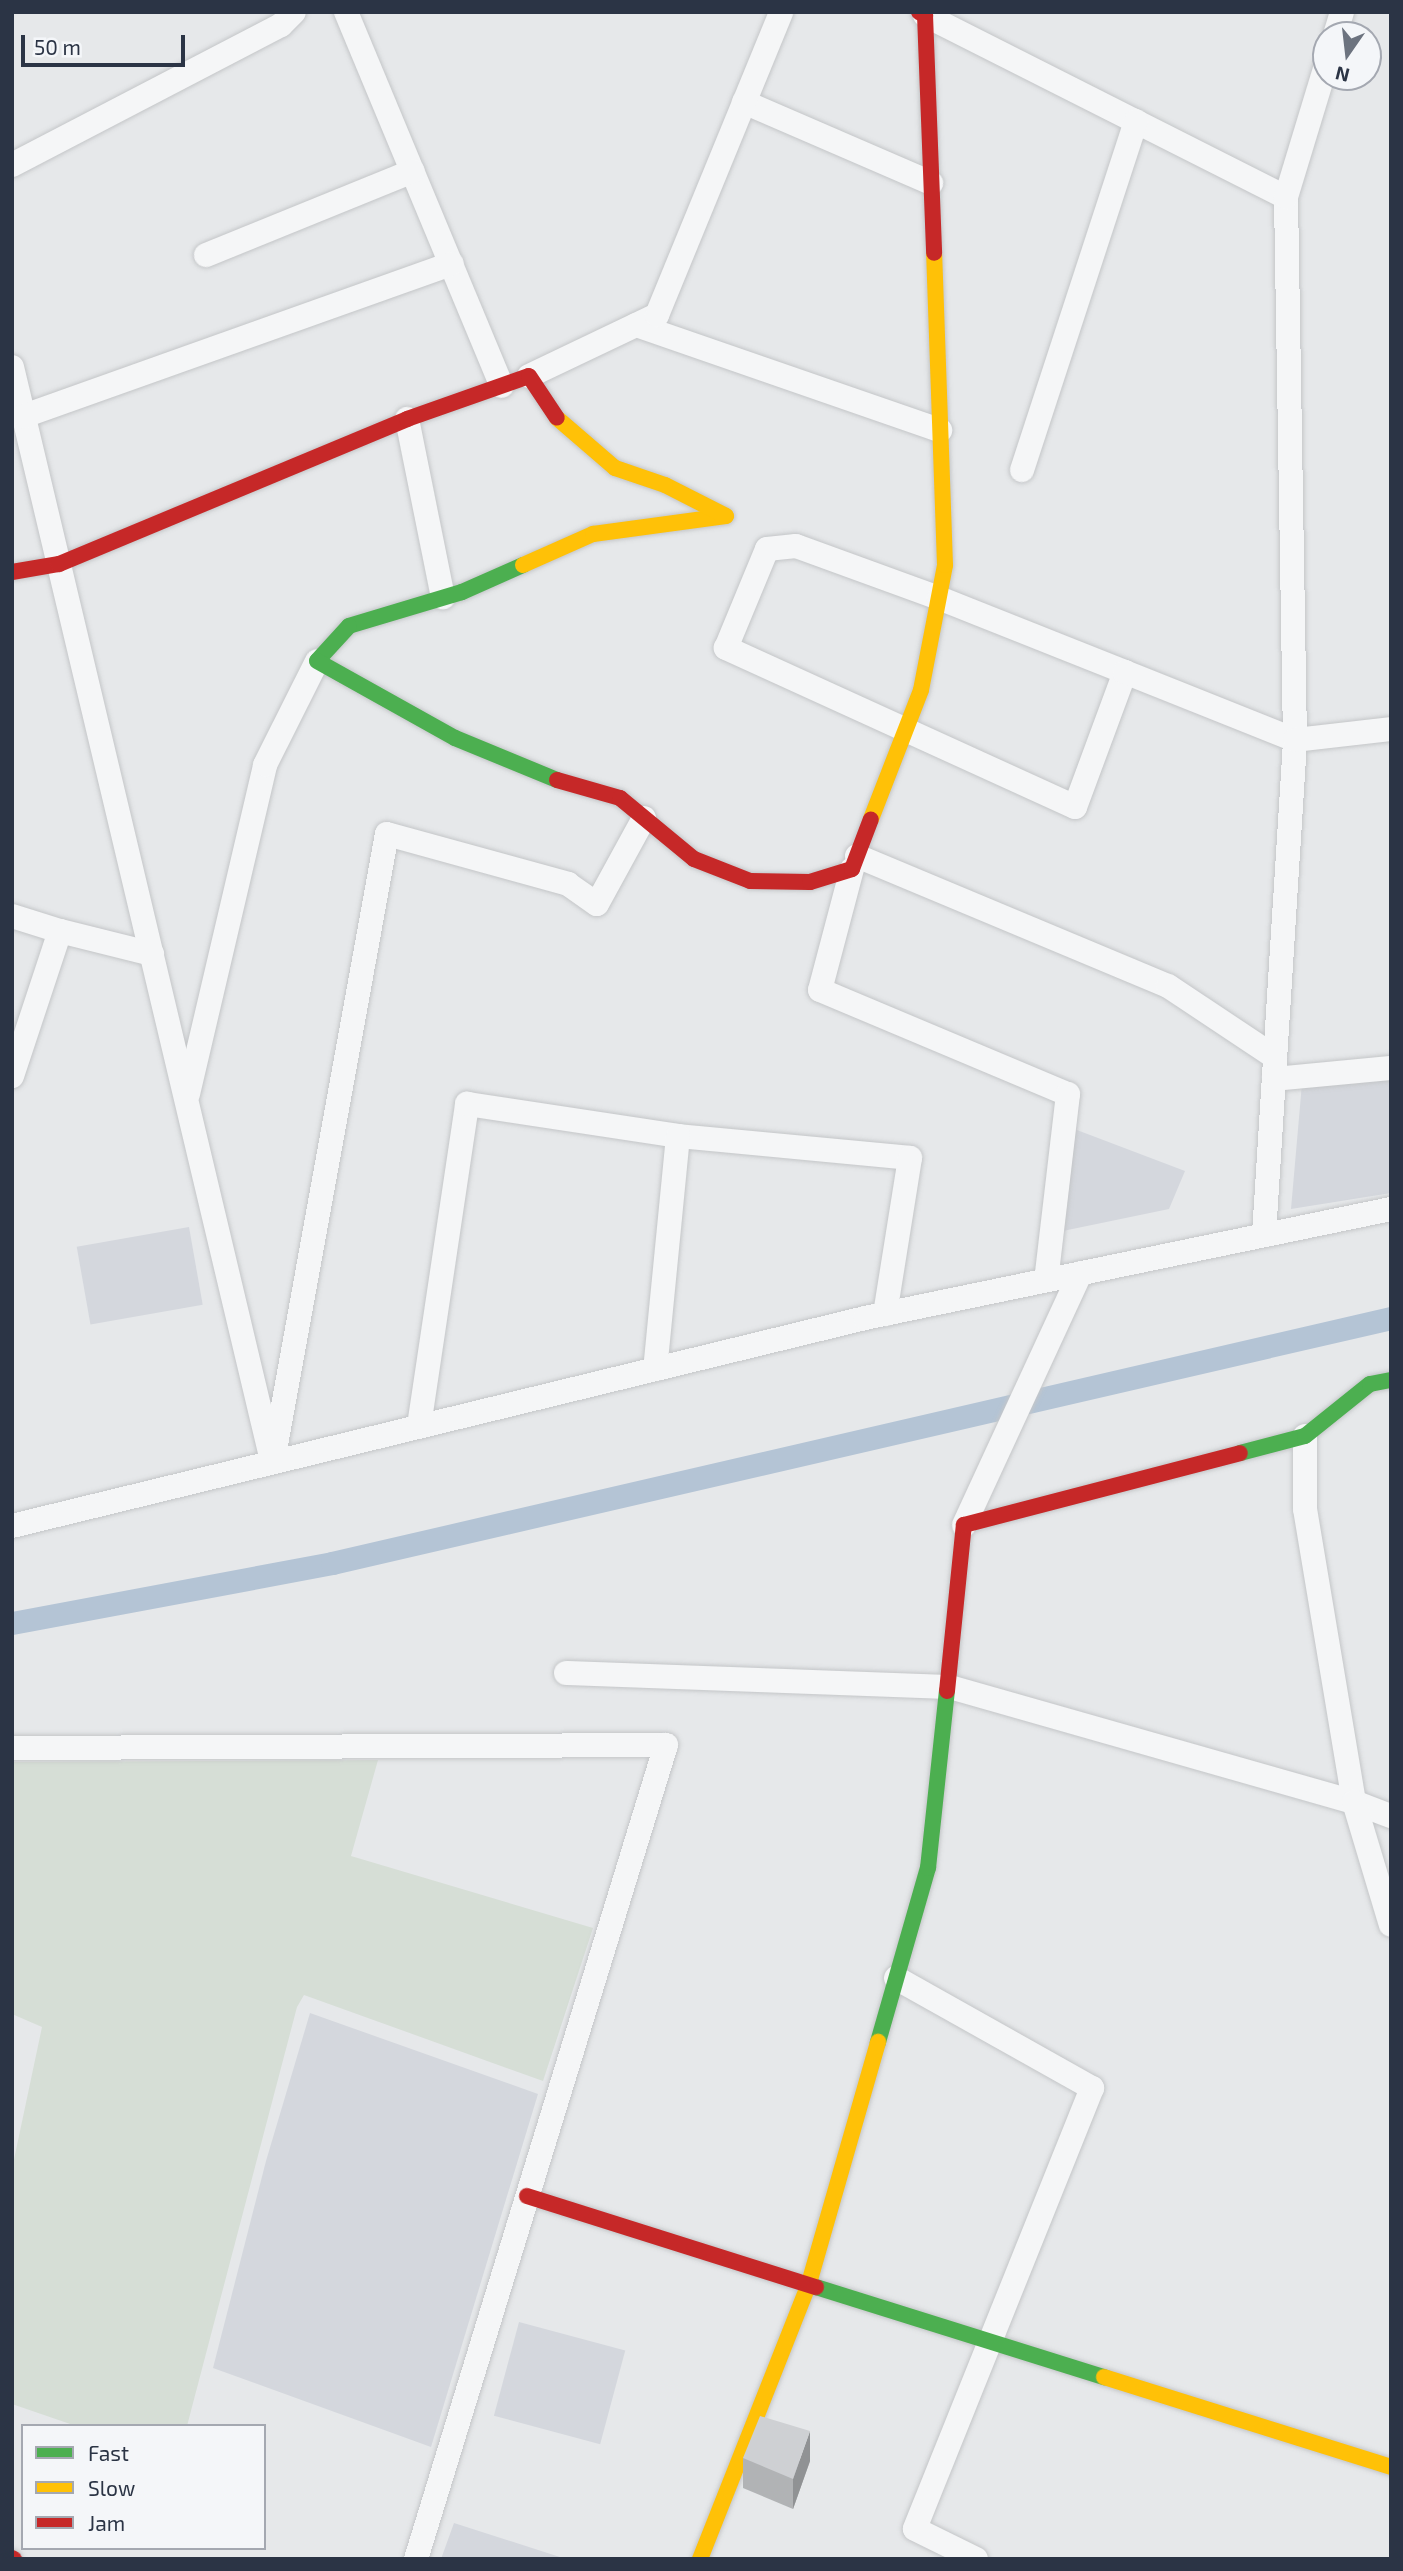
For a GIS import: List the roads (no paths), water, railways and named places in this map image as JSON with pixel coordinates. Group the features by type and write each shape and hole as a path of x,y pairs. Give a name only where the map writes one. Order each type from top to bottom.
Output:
{"street":[{"path":"12,165 281,25 294,12"},
{"path":"346,12 502,386"},
{"path":"12,572 59,564 407,419 529,376 657,316 781,12"},
{"path":"1046,1280 1068,1094 820,989 854,863 921,690 945,565 922,14 950,19 1136,121 1286,197"},
{"path":"1264,1235 1295,740 1286,197 1318,91"},
{"path":"744,102 931,183"},
{"path":"1022,470 1136,121"},
{"path":"206,255 412,172"},
{"path":"24,416 452,264"},
{"path":"636,325 940,430"},
{"path":"12,367 272,1461"},
{"path":"186,1100 265,765 317,661 349,626 443,597 593,534 726,516 665,485 615,468 562,425 529,376"},
{"path":"407,419 443,597"},
{"path":"1125,672 1075,807 726,648 737,632 767,549 796,547 939,598 1125,672 1295,740 1391,729"},
{"path":"317,661 370,694 455,738 559,780 620,798 694,859 750,881 810,882 854,863 1168,986 1275,1068 1391,1068"},
{"path":"272,1461 387,834 568,884 597,904 644,818"},
{"path":"12,916 152,954"},
{"path":"12,1076 60,930"},
{"path":"419,1426 467,1104 678,1136 910,1158 885,1314"},
{"path":"655,1369 678,1136"},
{"path":"12,1526 885,1314 1391,1209"},
{"path":"700,2559 809,2283 928,1868 950,1687 964,1525 1080,1274"},
{"path":"964,1525 1305,1436 1370,1384 1391,1380"},
{"path":"1305,1436 1305,1508 1354,1802 1391,1924"},
{"path":"565,1672 950,1687 1354,1802 1391,1816"},
{"path":"12,1748 666,1745 416,2559"},
{"path":"896,1978 1092,2088 915,2529 976,2559"},
{"path":"527,2196 1391,2467"}],"waterway":[{"path":"12,1623 332,1563 1391,1318"}]}
